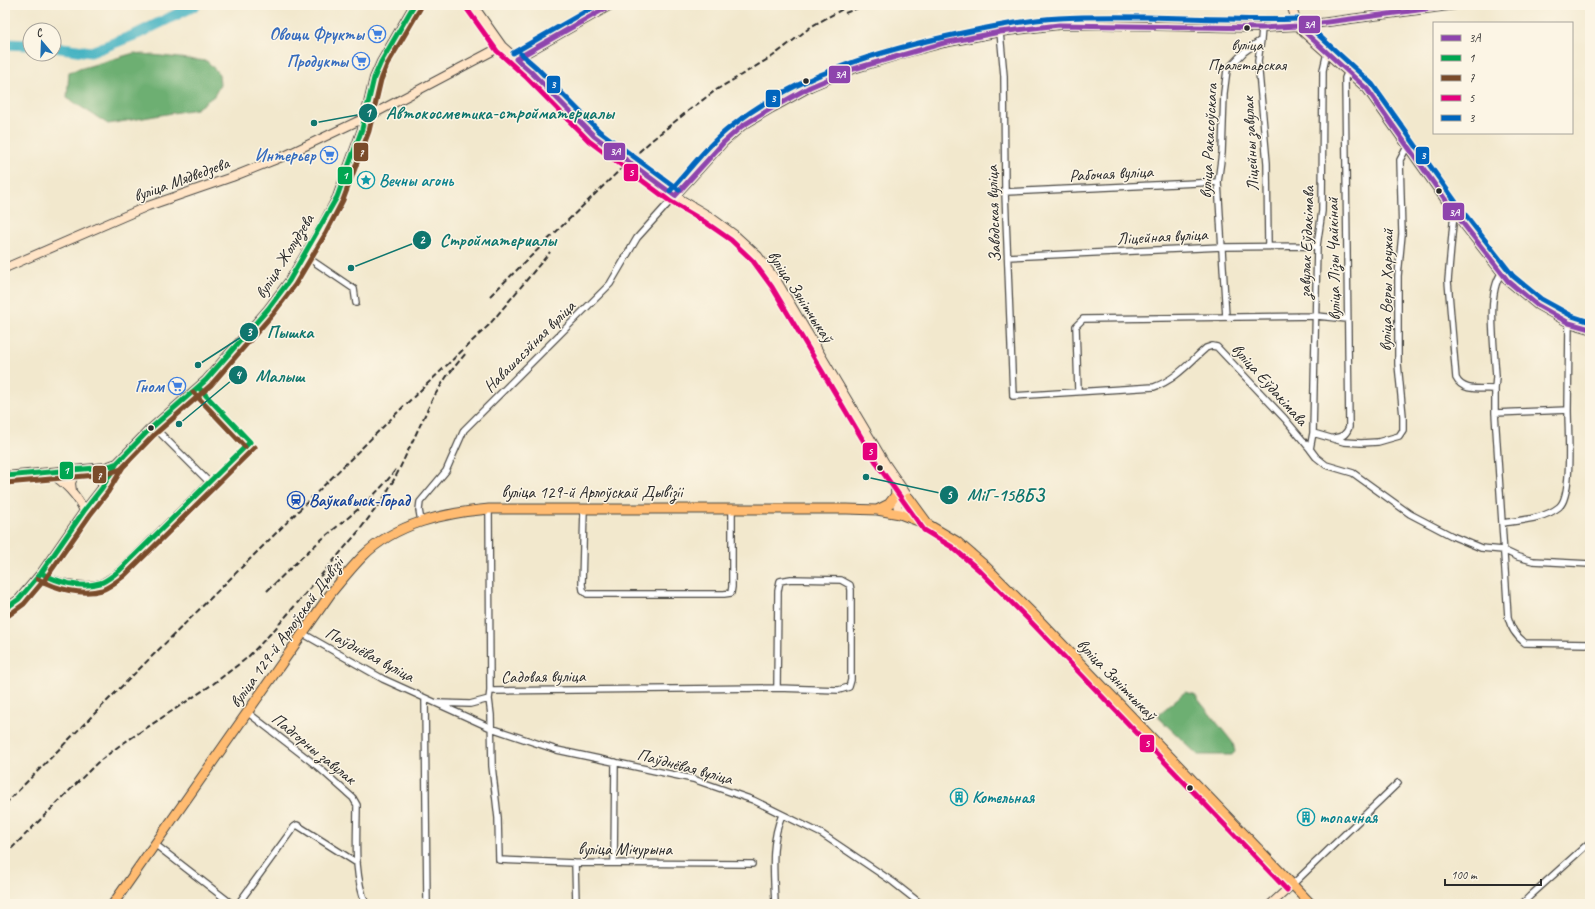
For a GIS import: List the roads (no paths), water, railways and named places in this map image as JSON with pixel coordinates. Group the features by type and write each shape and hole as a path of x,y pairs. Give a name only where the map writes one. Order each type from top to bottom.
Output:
{"main road":[{"path":"877,510 889,504 895,496"},
{"path":"910,498 929,525"},
{"name":"вуліца 129-й Арлоўскай Дывізіі","path":"114,904 330,593 363,556 391,534 422,521 461,512 489,509 732,508 877,510"},
{"name":"вуліца Зянітчыкаў","path":"877,510 900,514 929,525 960,545 994,575 1311,904"}],"street":[{"name":"вуліца Жолудзева","path":"5,609 19,599 41,573 100,490 117,463 153,426 206,380 240,342 289,281 337,197 366,117 374,78 381,62 414,5"},
{"name":"вуліца Зянітчыкаў","path":"473,5 502,46 532,73 594,136 675,196 709,216 735,235 765,264 778,283 893,475 910,498"},
{"path":"516,59 611,5"},
{"path":"1291,5 1298,26 1367,89 1454,212 1501,274 1521,293 1537,305 1569,323 1590,329"},
{"path":"675,196 724,142 742,126 810,87 850,70 944,43 1000,32 1059,25 1262,28 1298,26 1456,5"},
{"path":"1261,40 1262,28"},
{"name":"Заводская вуліца","path":"1000,32 1004,76 1005,192 1013,396"},
{"name":"вуліца Ракасоўскага","path":"1226,317 1218,182 1222,153 1224,93 1228,70 1244,52 1261,40"},
{"name":"Ліцейны завулак","path":"1261,40 1258,61 1267,163 1268,246"},
{"name":"вуліца Мядведзева","path":"5,268 148,206 232,177 282,157 366,117 502,46"},
{"name":"завулак Еўдакімава","path":"1313,433 1317,316 1317,246 1322,211 1323,70 1328,53"},
{"name":"вуліца Лізы Чайкінай","path":"1334,438 1343,436 1349,427 1345,78 1348,71"},
{"name":"вуліца Веры Харужай","path":"1334,438 1344,442 1378,442 1399,436 1403,430 1398,364 1398,276 1402,234 1400,160 1408,145"},
{"name":"Рабочая вуліца","path":"1005,192 1218,182"},
{"name":"Навашасэйная вуліца","path":"422,521 418,510 420,502 446,471 464,430 610,284 637,238 675,196"},
{"path":"1454,212 1448,281 1456,378 1460,384 1468,388 1494,389"},
{"name":"Ліцейная вуліца","path":"1008,257 1222,247 1317,246"},
{"path":"304,255 354,289 356,293 356,303"},
{"path":"1501,274 1496,280 1492,301 1496,377 1494,389 1495,413 1508,616 1511,628 1517,637 1525,643 1590,644"},
{"name":"вуліца Еўдакімава","path":"1078,391 1076,326 1083,319 1317,316 1347,319"},
{"path":"1503,524 1532,518 1550,512 1560,506 1565,498 1568,484 1569,323"},
{"name":"вуліца Еўдакімава","path":"1013,396 1154,387 1173,378 1206,348 1217,346 1266,398 1310,449"},
{"path":"1495,413 1568,410"},
{"path":"41,573 56,581 83,584 98,583 109,578 119,571 209,482 153,426"},
{"path":"1313,433 1334,438"},
{"name":"вуліца Еўдакімава","path":"1310,449 1313,433"},
{"path":"1310,449 1316,457 1326,465 1353,473 1410,514 1452,536 1481,548 1503,550 1518,557 1533,561 1590,564"},
{"path":"5,476 106,467 117,463"},
{"path":"85,469 93,471 102,480 100,490 89,497 73,493 71,483 74,475 85,469"},
{"path":"48,472 56,477 73,493 84,511"},
{"path":"893,475 896,489 895,496 900,514 908,506 910,498"},
{"path":"584,509 582,584 583,590 587,594 716,594 731,593 732,508"},
{"name":"Садовая вуліца","path":"489,509 490,691 778,688 839,690 849,687 851,680 850,585 841,580 791,579 780,581 778,591 778,688"},
{"name":"Паўднёвая вуліца","path":"302,633 383,679 491,728 557,750 693,779 753,800 822,834 893,882 921,904"},
{"path":"490,691 489,699 491,728"},
{"name":"Паўднёвая вуліца","path":"425,699 427,904"},
{"path":"435,703 470,704 489,699"},
{"name":"Падгорны завулак","path":"246,712 317,766 353,798 357,805 357,863 362,894 366,904"},
{"name":"вуліца Мічурына","path":"491,728 492,766 498,818 499,860 752,864"},
{"path":"614,862 615,762"},
{"path":"1271,904 1398,783"},
{"path":"775,904 774,839 777,826 782,815"},
{"path":"238,904 294,827 297,825 357,863"},
{"path":"1522,904 1590,842"},
{"path":"156,845 232,904"},
{"path":"575,862 576,904"}],"waterway":[{"path":"62,48 91,52 137,34 196,5"},
{"path":"5,44 22,45"}],"railway":[{"path":"490,296 652,140 716,90 773,56 812,26 850,5"},
{"path":"845,13 866,5"},
{"path":"5,804 403,407 489,325 550,252"},
{"path":"5,855 97,763 119,746 213,684 247,658 275,629 358,532 383,499 397,474 433,398 447,376 466,353"},
{"path":"267,591 312,548 373,496 396,469"}],"place":[{"name":"вуліца Пралетарская","path":"1247,28"},
{"name":"Овощи Фрукты","path":"377,34"},
{"name":"Продукты","path":"361,61"},
{"name":"Автокосметика-стройматериалы","path":"314,123"},
{"name":"Интерьер","path":"329,155"},
{"name":"Вечны агонь","path":"366,180"},
{"name":"Стройматериалы","path":"351,268"},
{"name":"Пышка","path":"198,365"},
{"name":"Гном","path":"177,386"},
{"name":"Малыш","path":"179,424"},
{"name":"МіГ-15ВБЗ","path":"866,477"},
{"name":"Ваўкавыск-Горад","path":"296,500"},
{"name":"Котельная","path":"959,797"},
{"name":"топачная","path":"1306,817"}]}
